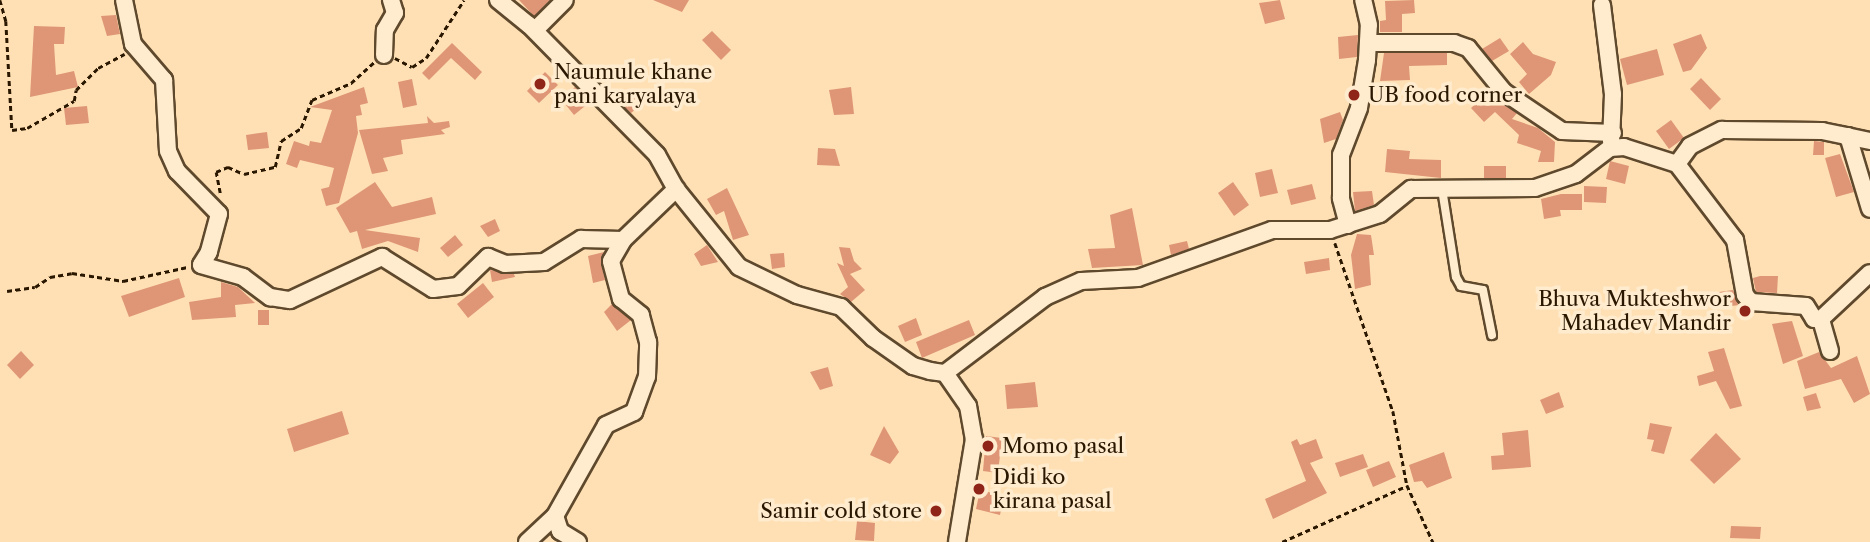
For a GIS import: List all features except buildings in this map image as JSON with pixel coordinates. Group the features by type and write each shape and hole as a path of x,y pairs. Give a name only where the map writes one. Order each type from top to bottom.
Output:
{"street":[{"path":"124,0 133,44 164,80 168,151 177,171 219,214 209,252 201,265 243,277 270,297 290,300 382,257 433,289 458,286 488,257 505,264 544,262 581,239 622,240"},
{"path":"384,55 385,30 394,13 391,0"},
{"path":"498,0 535,30 657,155 676,189 739,267 797,295 841,307 913,366 945,373 968,407 974,439 957,542"},
{"path":"535,30 565,0"},
{"path":"1348,225 1341,198 1341,155 1359,108 1368,43 1363,0"},
{"path":"945,373 1045,297 1081,281 1138,278 1272,230 1330,230 1348,225 1380,214 1411,189 1535,188 1576,174 1611,141 1613,94 1602,5"},
{"path":"1368,43 1454,43 1468,48 1504,92 1562,131 1611,141 1677,164 1735,240 1745,295 1751,302 1806,306 1814,319 1822,319 1870,273"},
{"path":"1677,164 1690,146 1722,130 1822,131 1870,141"},
{"path":"1847,136 1870,209"},
{"path":"527,542 555,516 606,425 634,412 647,376 648,342 640,315 621,299 611,261 622,240 676,189"},
{"path":"1822,319 1830,351"},
{"path":"555,516 560,531 578,542"}],"lane":[{"path":"1443,189 1456,277 1461,286 1483,289 1492,335"}],"path":[{"path":"0,0 6,21 12,130 27,128 74,101 76,90 98,68 120,58 133,44"},
{"path":"213,207 221,201 216,172 228,167 244,174 275,167 281,141 301,128 312,100 351,83 384,55 411,67 426,58 464,0"},
{"path":"1330,230 1393,411 1407,485 1433,542"},
{"path":"8,291 35,287 50,277 72,273 123,281 201,265"},
{"path":"1282,542 1407,485"}],"place":[{"name":"Naumule khane pani karyalaya","path":"540,84"},
{"name":"UB food corner","path":"1354,95"},
{"name":"Bhuva Mukteshwor Mahadev Mandir","path":"1745,311"},
{"name":"Momo pasal","path":"988,446"},
{"name":"Didi ko kirana pasal","path":"979,489"},
{"name":"Samir cold store","path":"936,511"}]}
